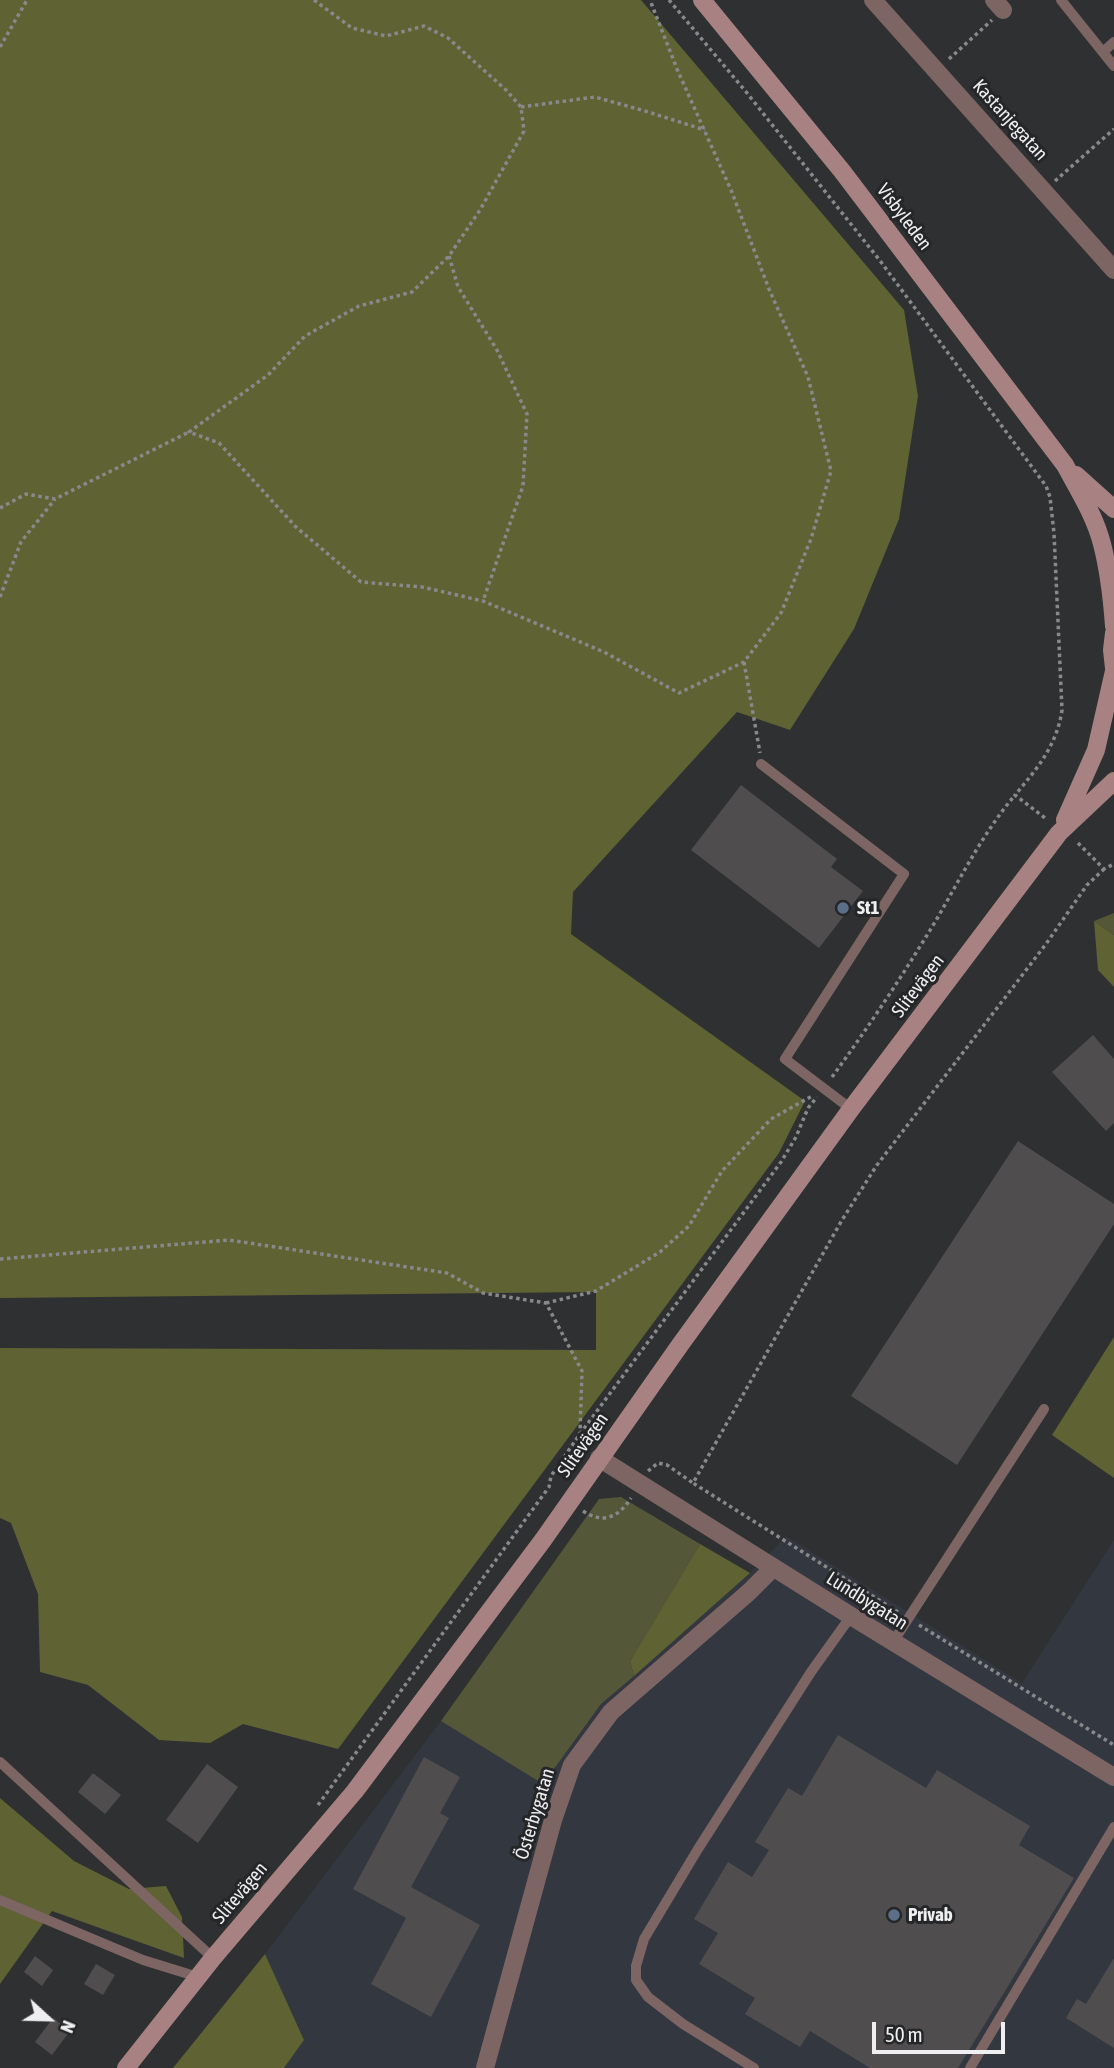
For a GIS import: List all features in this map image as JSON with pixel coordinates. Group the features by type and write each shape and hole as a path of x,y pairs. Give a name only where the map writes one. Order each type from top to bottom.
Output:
{"main road":[{"name":"Visbyleden","path":"702,0 842,171 1065,465 1089,510 1102,542 1109,575 1114,626"},
{"name":"Visbyleden","path":"1065,465 1114,509"},
{"name":"Slitevägen","path":"1059,833 1097,750 1114,669 1114,633"},
{"name":"Slitevägen","path":"126,2068 213,1958 355,1791 471,1638 851,1110 1059,833 1114,781"}],"street":[{"name":"Kastanjegatan","path":"873,0 1114,270"},
{"name":"Lundbygatan","path":"599,1458 1114,1777"},
{"name":"Österbygatan","path":"485,2068 550,1833 572,1765 611,1712 774,1568"}],"lane":[{"path":"1061,0 1114,66"},
{"path":"1103,52 1114,42"},
{"path":"761,764 904,874 785,1059 851,1110"},
{"path":"893,1642 1045,1409"},
{"path":"754,2068 682,2024 648,1997 636,1980 636,1966 644,1939 698,1849 811,1672 851,1616"},
{"path":"0,1762 213,1958"},
{"path":"970,2068 1114,1827"},
{"path":"0,1900 143,1960 198,1977"}],"path":[{"path":"0,47 27,0"},
{"path":"0,597 20,542 55,499 189,432 268,375 305,336 359,306 412,292 449,256 480,210 524,131 521,107 506,89 448,38 424,26 386,36 352,28 314,0"},
{"path":"189,432 219,443 296,527 361,582 422,587 483,601 604,652 679,693 744,662 781,613 811,539 831,471 808,377 768,289 731,190 649,0"},
{"path":"317,1806 549,1487 551,1476 580,1434 781,1162 796,1137 808,1108 882,1008 978,846 1050,748 1056,736 1062,710 1054,533 1046,486 1034,466 881,262 747,93 669,0"},
{"path":"937,70 998,5"},
{"path":"521,107 595,97 705,131"},
{"path":"1044,191 1114,129"},
{"path":"449,256 458,286 497,349 527,414 523,486 483,601"},
{"path":"0,508 26,494 55,499"},
{"path":"744,662 761,764"},
{"path":"1015,795 1045,818"},
{"path":"1078,843 1104,869"},
{"path":"1114,864 1104,869 1087,885 1046,944 877,1165 842,1220 693,1483 1114,1745"},
{"path":"0,1259 229,1240 447,1273 483,1293 546,1303 596,1292 660,1252 690,1226 722,1171 771,1119 823,1090"},
{"path":"546,1303 582,1371 580,1434"}],"shaded area":[{"path":"786,1536 1022,1683 1114,1540 1114,2068 284,2068 304,2040 265,1954 441,1721 543,1783 601,1704 750,1573"}],"green space":[{"path":"0,0 641,0 904,310 918,396 899,519 854,629 790,730 737,712 573,892 571,934 805,1101 779,1153 338,1749 243,1724 210,1743 159,1740 88,1685 40,1672 38,1594 11,1523 0,1518 0,1348 596,1350 596,1292 0,1298"},
{"path":"1114,913 1114,935 1094,921"},
{"path":"1094,921 1114,935 1114,987 1098,970"},
{"path":"1114,1337 1114,1478 1052,1435"},
{"path":"621,1497 700,1544 630,1661 634,1676 601,1704 543,1784 441,1721 599,1499"},
{"path":"700,1544 750,1573 634,1676 630,1661"},
{"path":"0,1798 74,1861 129,1889 166,1886 182,1917 184,1958 52,1911 0,1984"},
{"path":"265,1954 304,2040 284,2068 173,2068"}],"building":[{"path":"741,785 837,859 831,867 863,891 819,948 691,850"},
{"path":"1093,1035 1114,1059 1114,1123 1106,1131 1052,1072"},
{"path":"1018,1141 1114,1204 1114,1224 957,1465 851,1396"},
{"path":"838,1735 926,1788 937,1770 1030,1826 1019,1845 1074,1878 958,2068 870,2068 810,2031 800,2047 745,2014 755,1998 699,1964 718,1933 694,1919 728,1862 752,1877 769,1850 755,1842 788,1788 802,1796"},
{"path":"424,1757 460,1777 440,1813 449,1818 411,1887 480,1925 431,2017 371,1984 406,1918 353,1889"},
{"path":"207,1764 238,1787 198,1843 166,1820"},
{"path":"93,1773 121,1795 105,1814 78,1792"},
{"path":"35,1956 53,1970 42,1986 24,1972"},
{"path":"1114,1958 1114,2048 1066,2018 1077,1999 1086,2004"},
{"path":"96,1964 115,1975 103,1995 84,1984"},
{"path":"53,2018 70,2031 52,2055 35,2042"}],"place":[{"name":"St1","path":"843,908"},
{"name":"Privab","path":"894,1915"}]}
